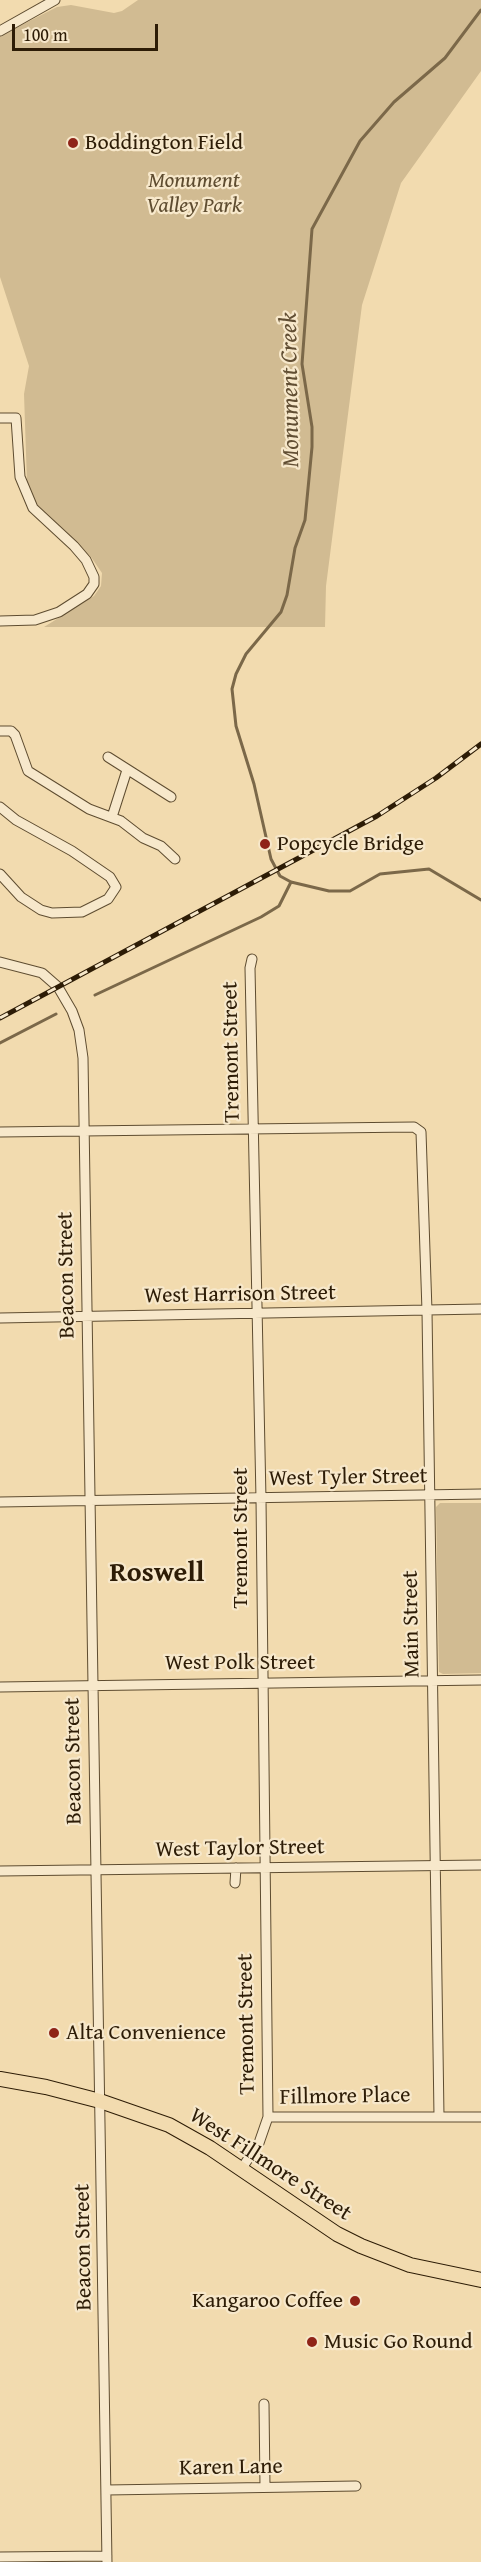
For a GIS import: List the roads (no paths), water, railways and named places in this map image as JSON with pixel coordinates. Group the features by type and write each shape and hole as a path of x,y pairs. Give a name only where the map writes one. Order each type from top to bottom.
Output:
{"main road":[{"name":"West Fillmore Street","path":"0,2079 46,2087 147,2116 178,2129 242,2168 337,2234 361,2246 410,2265 481,2280"}],"street":[{"path":"0,32 55,0"},
{"path":"0,418 16,418 20,477 27,498 39,515 86,560 94,577 92,589 59,612 35,620 0,621"},
{"path":"0,731 10,731 15,735 28,771 89,809 112,817 143,838 161,846 175,859"},
{"path":"108,758 171,797"},
{"path":"112,817 127,770"},
{"path":"0,807 16,820 72,851 110,877 116,887 108,899 91,909 74,914 52,913 41,910 21,897 0,874"},
{"name":"Tremont Street","path":"252,958 250,968 261,1499 268,2117"},
{"name":"Beacon Street","path":"0,962 42,973 51,980 64,996 79,1030 83,1058 107,2559"},
{"name":"Main Street","path":"254,1129 414,1127 421,1132 427,1311 440,2116"},
{"path":"0,1132 254,1129"},
{"name":"West Harrison Street","path":"0,1318 481,1310"},
{"name":"West Tyler Street","path":"0,1502 481,1494"},
{"name":"West Polk Street","path":"0,1687 481,1680"},
{"name":"West Taylor Street","path":"0,1871 481,1865"},
{"path":"235,1883 236,1869"},
{"name":"Fillmore Place","path":"242,2168 259,2143 268,2117 481,2117"},
{"path":"264,2404 266,2487"},
{"name":"Karen Lane","path":"107,2490 356,2486"},
{"path":"0,2557 107,2559"}],"waterway":[{"name":"Monument Creek","path":"481,10 445,58 394,102 360,141 312,229 302,364 312,427 305,520 295,548 287,595 281,612 246,654 236,674 232,689 236,726 254,784 271,859 280,876 291,882 329,891 350,891 380,874 429,869 481,900"},
{"path":"95,995 261,917 279,906 291,882"},
{"path":"0,1043 56,1014"}],"railway":[{"path":"0,1018 377,816 436,778 481,744"}],"place":[{"name":"Boddington Field","path":"73,143"},
{"name":"Popcycle Bridge","path":"265,844"},
{"name":"Alta Convenience","path":"54,2033"},
{"name":"Kangaroo Coffee","path":"355,2301"},
{"name":"Music Go Round","path":"312,2342"}],"district":[{"name":"Roswell","path":"157,1574"}],"park label":[{"name":"Monument Valley Park","path":"194,194"}]}
